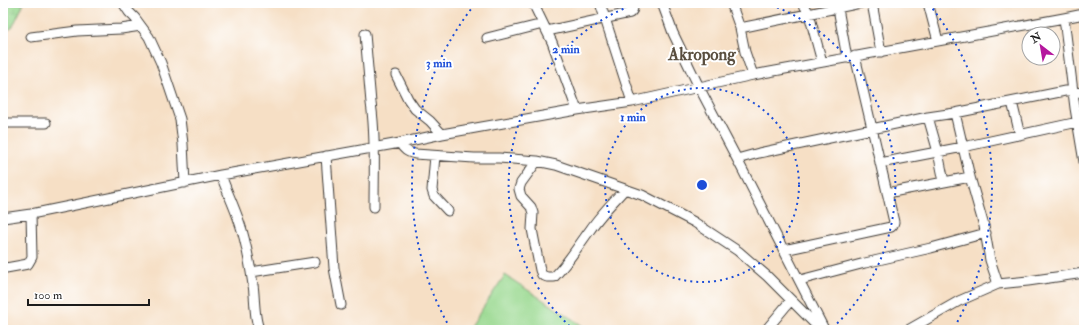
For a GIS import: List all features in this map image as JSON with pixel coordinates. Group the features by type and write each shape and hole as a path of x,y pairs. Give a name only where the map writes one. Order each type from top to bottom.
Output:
{"street":[{"path":"123,3 149,37 161,63 180,119 185,183"},
{"path":"533,3 552,42 577,110"},
{"path":"600,3 632,102"},
{"path":"487,38 630,13 634,9 632,3"},
{"path":"662,3 673,33 699,87 800,280 824,330"},
{"path":"732,3 740,28 745,52 753,75"},
{"path":"803,3 809,14 822,62"},
{"path":"740,28 809,14 838,6 861,3"},
{"path":"872,3 881,52"},
{"path":"928,3 938,41"},
{"path":"784,250 891,227 894,222 872,128 838,6"},
{"path":"3,218 31,214 221,175 442,134 577,110 632,102 753,75 1084,14"},
{"path":"1064,18 1084,162"},
{"path":"31,37 78,31 121,29 141,26"},
{"path":"366,34 373,114 374,207"},
{"path":"396,75 408,99 415,109 430,121 442,134"},
{"path":"737,159 872,128 928,117 1073,91 1084,93"},
{"path":"1012,102 1020,135"},
{"path":"955,113 970,176 986,233 990,260 998,284"},
{"path":"928,117 938,152 944,182"},
{"path":"880,163 1078,122"},
{"path":"3,123 46,123"},
{"path":"400,143 403,149 407,152 415,154 537,161 642,195 694,222 738,251 768,276 821,330"},
{"path":"326,156 334,268 341,305"},
{"path":"435,156 432,190 434,196 448,211"},
{"path":"537,161 521,183 519,189 520,196 531,207 533,214 532,229 540,270 542,275 547,277 554,277 559,272 598,220 625,189"},
{"path":"221,175 241,225 248,251 255,297 256,321 260,330"},
{"path":"887,193 970,176"},
{"path":"3,266 6,268 28,264 32,257 31,214"},
{"path":"800,280 986,233"},
{"path":"251,272 315,262"},
{"path":"908,330 959,301 998,284 1028,282 1084,273"},
{"path":"766,330 791,300"}],"green space":[{"path":"3,3 24,3 12,28 3,32"},
{"path":"505,275 589,330 468,330"}],"district":[{"name":"Akropong","path":"702,54"}]}
